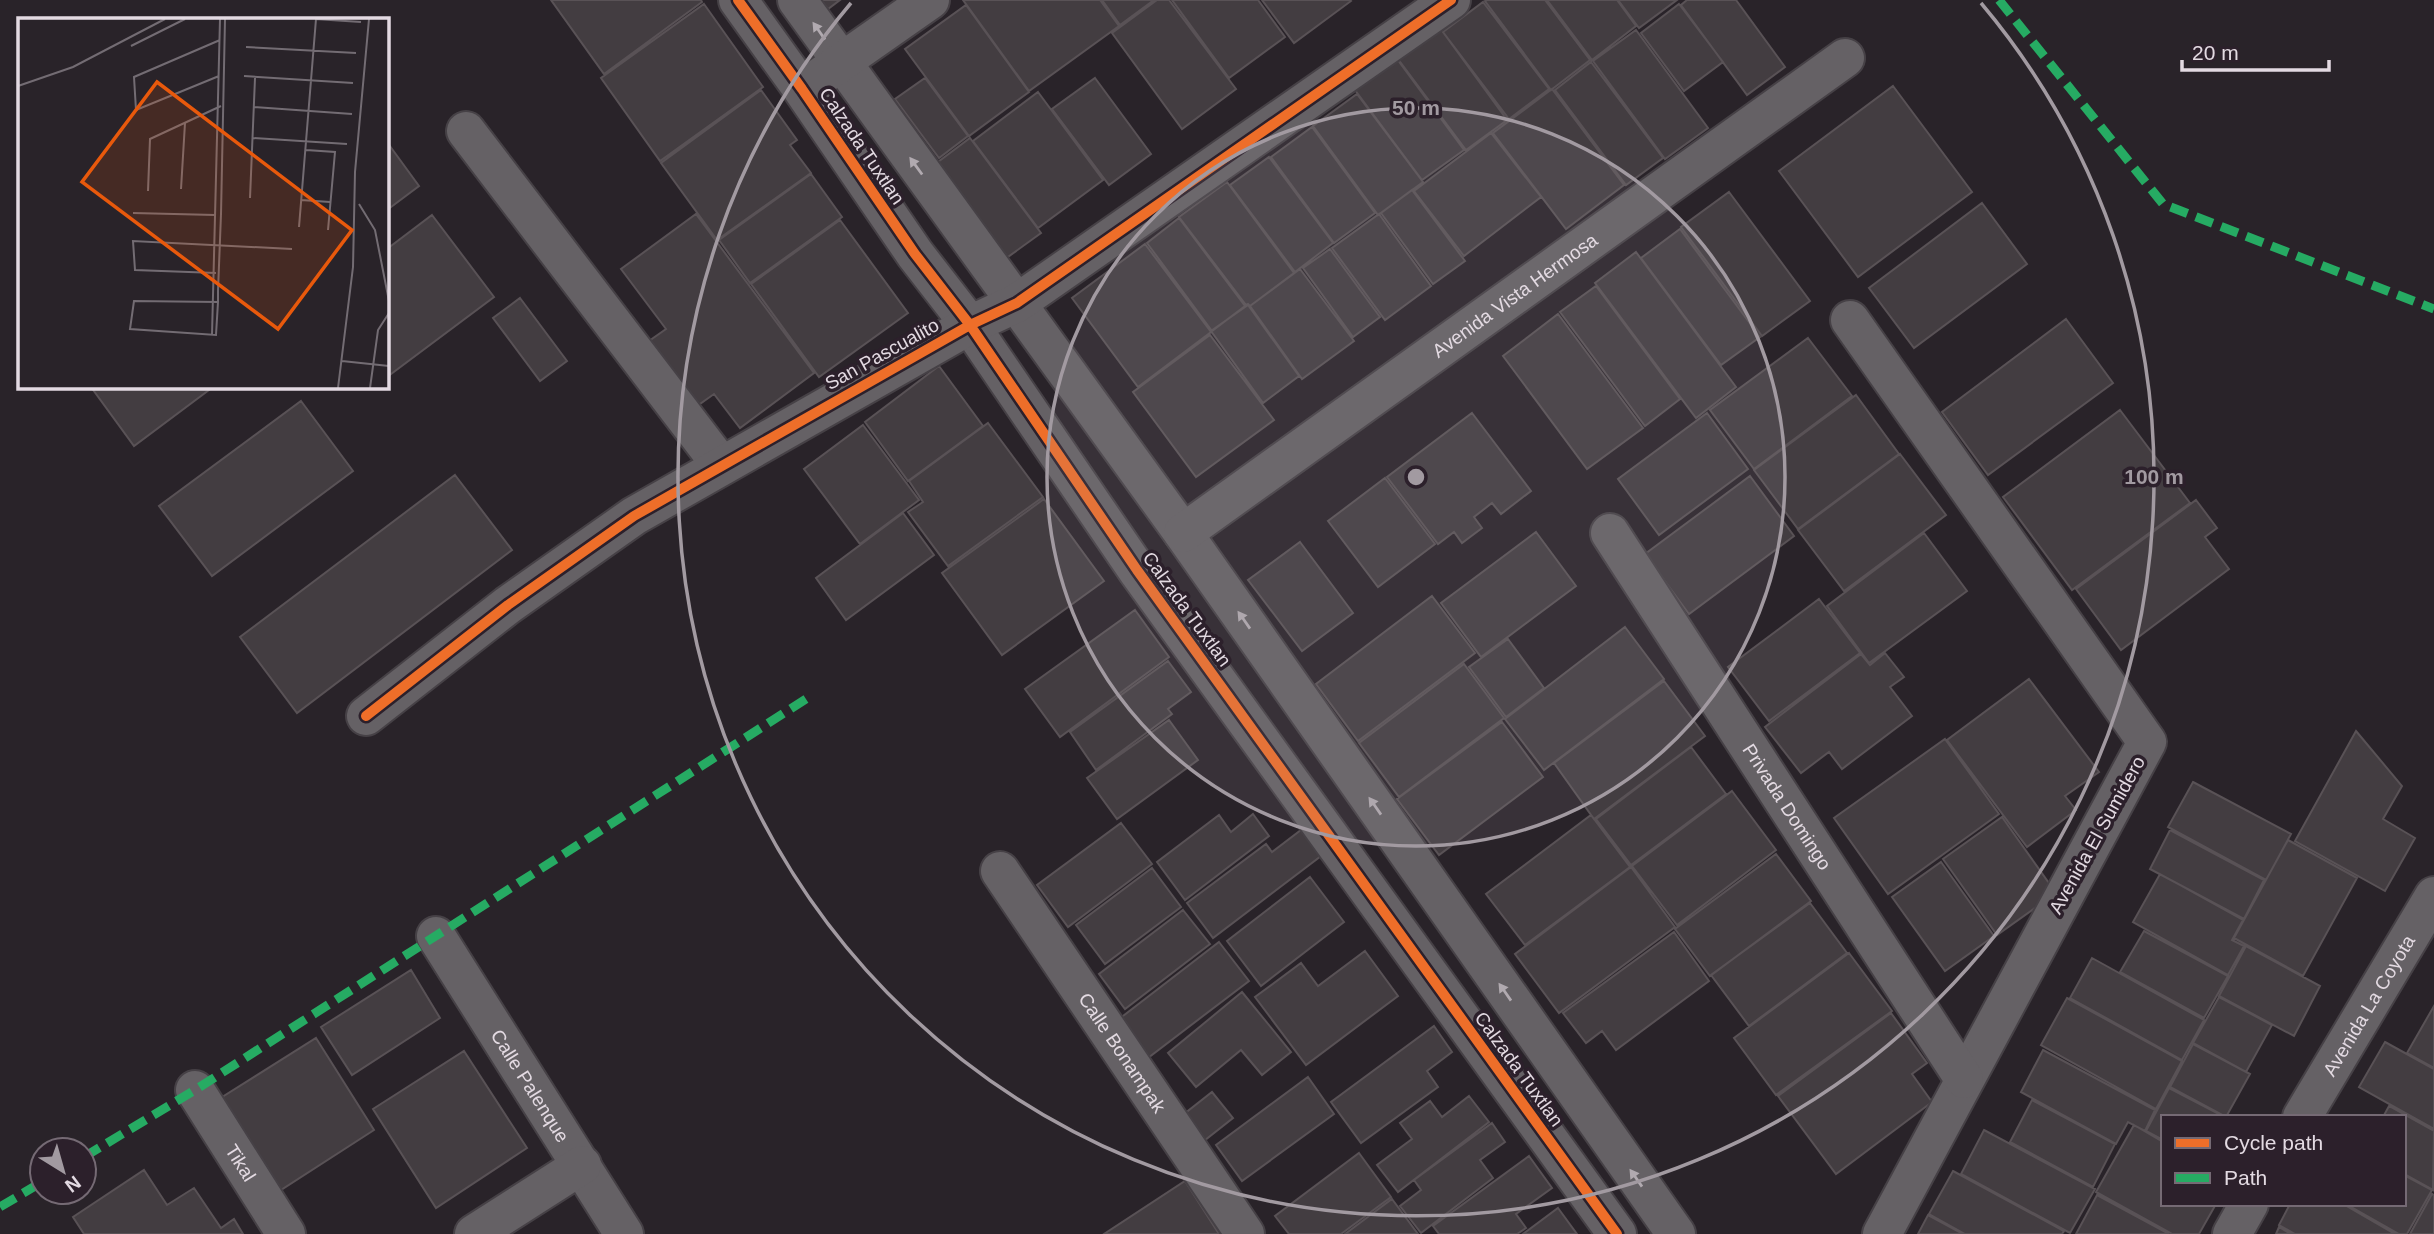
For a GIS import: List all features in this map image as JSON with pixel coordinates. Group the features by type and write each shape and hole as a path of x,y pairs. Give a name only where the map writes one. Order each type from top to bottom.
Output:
{"street":[{"name":"Calzada Tuxtlan","path":"738,0 915,254 970,325 1137,570 1616,1234"},
{"name":"Calzada Tuxtlan","path":"797,0 1183,533 1675,1234"},
{"path":"802,89 930,0"},
{"name":"San Pascualito","path":"366,716 508,605 634,516 970,325 1017,303 1451,0"},
{"name":"Avenida Vista Hermosa","path":"1183,533 1845,58"},
{"path":"466,131 721,465"},
{"name":"Avenida El Sumidero","path":"1850,320 2147,742 1882,1234"},
{"name":"Privada Domingo","path":"1610,533 1964,1079"},
{"name":"Calle Bonampak","path":"1000,871 1245,1234"},
{"name":"Avenida La Coyota","path":"2303,1115 2434,896"},
{"name":"Calle Palenque","path":"436,936 624,1234"},
{"name":"Tikal","path":"195,1090 286,1234"},
{"path":"474,1234 582,1165"},
{"path":"2232,1234 2248,1206"}],"building":[{"path":"551,0 701,0 702,2 604,74"},
{"path":"821,0 840,0 828,9"},
{"path":"963,0 1100,0 1119,26 1029,91"},
{"path":"1102,0 1154,0 1120,25"},
{"path":"1157,0 1169,0 1236,89 1182,129 1112,33"},
{"path":"1172,0 1258,0 1285,37 1229,78"},
{"path":"1262,0 1350,0 1351,1 1294,43"},
{"path":"1545,0 1590,60 1551,90 1485,1"},
{"path":"1547,0 1617,0 1636,26 1592,60"},
{"path":"1618,0 1677,0 1639,28"},
{"path":"1687,0 1736,0 1785,67 1747,95 1681,5"},
{"path":"1483,2 1549,89 1509,119 1443,32"},
{"path":"704,4 763,87 660,161 601,78"},
{"path":"1679,4 1723,62 1684,91 1641,33"},
{"path":"966,5 1029,92 969,136 905,49"},
{"path":"1440,28 1507,120 1466,150 1398,59"},
{"path":"1636,30 1708,128 1665,159 1593,61"},
{"path":"1397,59 1464,150 1422,180 1355,90"},
{"path":"1591,62 1663,158 1626,185 1555,90"},
{"path":"925,78 968,136 939,158 895,99"},
{"path":"1095,78 1151,154 1109,185 1052,109"},
{"path":"1893,86 1972,192 1858,277 1779,171"},
{"path":"1552,89 1624,185 1566,229 1493,133"},
{"path":"761,90 797,140 790,145 811,173 717,240 661,163"},
{"path":"1038,92 1103,180 1038,228 973,141"},
{"path":"1357,94 1423,182 1378,215 1313,126"},
{"path":"1312,127 1375,213 1334,243 1271,157"},
{"path":"1491,133 1541,197 1464,256 1414,191"},
{"path":"970,138 1041,233 1001,262 930,168"},
{"path":"388,143 419,186 388,209"},
{"path":"1269,157 1333,243 1295,272 1230,185"},
{"path":"811,174 842,217 750,283 719,240"},
{"path":"1227,182 1294,273 1250,306 1246,305 1179,217"},
{"path":"1412,190 1465,261 1433,284 1381,213"},
{"path":"1729,192 1810,301 1762,336 1681,227"},
{"path":"1982,203 2027,264 1914,348 1869,288"},
{"path":"696,214 814,373 740,428 714,394 697,406 649,341 666,329 621,269"},
{"path":"1379,214 1431,286 1385,320 1332,248"},
{"path":"432,215 494,297 388,376 388,248"},
{"path":"1179,218 1245,306 1212,331 1147,243"},
{"path":"840,220 908,313 819,377 751,284"},
{"path":"1680,229 1760,337 1721,365 1641,258"},
{"path":"1145,244 1211,332 1138,387 1072,298"},
{"path":"1330,249 1380,317 1353,337 1303,268"},
{"path":"1636,252 1736,387 1696,418 1595,283"},
{"path":"1300,269 1354,341 1302,379 1250,306"},
{"path":"1596,286 1680,399 1645,426 1560,312"},
{"path":"520,298 567,361 540,381 493,318"},
{"path":"1248,305 1299,376 1263,403 1211,331"},
{"path":"1558,314 1643,428 1587,469 1503,356"},
{"path":"2066,319 2113,383 1988,475 1942,412"},
{"path":"1210,335 1274,420 1196,477 1133,392"},
{"path":"1808,338 1852,396 1754,469 1710,410"},
{"path":"939,366 983,426 908,481 865,422"},
{"path":"92,388 212,388 134,446"},
{"path":"1856,395 1899,454 1798,529 1754,470"},
{"path":"301,401 353,471 212,576 159,506"},
{"path":"2120,410 2190,503 2072,590 2003,497"},
{"path":"1472,413 1531,491 1501,514 1492,503 1474,517 1482,528 1462,543 1454,532 1438,544 1387,477"},
{"path":"1707,413 1748,469 1659,535 1618,479"},
{"path":"988,423 1043,497 948,566 908,512 923,502 909,481"},
{"path":"863,425 919,500 860,544 804,469"},
{"path":"1900,454 1946,515 1844,591 1798,530"},
{"path":"455,475 512,550 297,713 240,637"},
{"path":"1750,476 1794,536 1689,614 1645,554"},
{"path":"1385,478 1435,544 1378,587 1328,521"},
{"path":"1044,499 1104,581 1002,655 942,573"},
{"path":"2196,500 2217,528 2205,537 2229,569 2121,650 2076,589"},
{"path":"903,513 934,555 846,620 816,578"},
{"path":"1536,532 1576,586 1481,657 1441,603"},
{"path":"1924,533 1967,591 1869,663 1827,606"},
{"path":"1300,542 1353,613 1302,651 1248,580"},
{"path":"1432,596 1475,653 1358,741 1316,684"},
{"path":"1819,599 1860,653 1769,721 1728,667"},
{"path":"1135,610 1169,657 1060,737 1025,689"},
{"path":"1625,627 1664,679 1544,770 1505,719"},
{"path":"1508,639 1544,688 1506,717 1469,667"},
{"path":"1885,653 1904,677 1890,687 1912,716 1842,769 1829,752 1801,773 1765,727 1861,654 1870,665"},
{"path":"1168,661 1191,692 1168,709 1172,714 1096,770 1070,732"},
{"path":"1464,664 1504,718 1399,797 1359,743"},
{"path":"2029,679 2099,772 2065,796 2076,810 2027,847 1947,740"},
{"path":"1664,681 1705,736 1594,819 1554,763"},
{"path":"1169,720 1198,760 1117,819 1087,778"},
{"path":"1502,722 1543,777 1439,855 1397,799"},
{"path":"2356,731 2402,786 2383,819 2415,838 2385,891 2295,841"},
{"path":"1945,739 1999,814 1888,894 1834,818"},
{"path":"1691,747 1726,794 1631,865 1596,819"},
{"path":"2193,782 2291,834 2266,880 2168,827"},
{"path":"1732,791 1776,850 1677,925 1632,866"},
{"path":"1253,814 1269,836 1185,900 1157,862 1219,815 1231,832"},
{"path":"1591,815 1630,867 1525,945 1486,894"},
{"path":"2002,817 2056,893 1997,935 1943,859"},
{"path":"1121,823 1152,864 1068,927 1037,885"},
{"path":"1301,830 1321,856 1213,938 1187,903 1266,844 1272,852"},
{"path":"2170,830 2264,880 2244,919 2150,869"},
{"path":"2288,840 2357,878 2303,976 2234,938"},
{"path":"1776,854 1811,901 1710,976 1675,929"},
{"path":"1941,862 1994,936 1945,971 1892,897"},
{"path":"1631,867 1675,927 1559,1013 1515,954"},
{"path":"1152,868 1181,907 1105,964 1076,925"},
{"path":"2160,874 2243,920 2232,940 2244,946 2228,975 2133,922"},
{"path":"1310,877 1344,922 1261,986 1227,941"},
{"path":"1810,903 1847,953 1749,1026 1711,975"},
{"path":"1183,910 1210,944 1125,1009 1099,974"},
{"path":"2144,931 2228,976 2204,1018 2120,972"},
{"path":"1674,932 1709,981 1616,1050 1602,1031 1586,1043 1563,1013"},
{"path":"1219,942 1249,981 1140,1064 1110,1026"},
{"path":"2246,946 2320,986 2294,1036 2219,996"},
{"path":"1365,951 1398,996 1306,1065 1255,997 1301,963 1318,986"},
{"path":"1849,953 1892,1011 1776,1095 1734,1038"},
{"path":"2092,958 2204,1020 2182,1060 2070,998"},
{"path":"411,970 440,1018 352,1075 321,1027"},
{"path":"1242,992 1291,1052 1262,1075 1241,1050 1196,1087 1168,1053"},
{"path":"2219,997 2272,1025 2246,1072 2193,1043"},
{"path":"2067,998 2182,1061 2156,1109 2041,1045"},
{"path":"2434,1006 2434,1068 2407,1053"},
{"path":"1891,1013 1927,1063 1912,1074 1932,1102 1836,1174 1778,1096"},
{"path":"1434,1026 1452,1052 1427,1071 1438,1087 1361,1143 1331,1102"},
{"path":"316,1038 374,1130 270,1197 211,1104"},
{"path":"2385,1042 2434,1069 2434,1129 2359,1087"},
{"path":"2193,1044 2250,1074 2227,1115 2222,1115 2170,1087"},
{"path":"2043,1050 2155,1110 2145,1131 2128,1122 2116,1144 2021,1092"},
{"path":"464,1051 527,1148 436,1208 373,1109"},
{"path":"1308,1077 1334,1114 1242,1181 1216,1145"},
{"path":"2169,1088 2221,1115 2161,1115 2161,1139 2146,1131"},
{"path":"1212,1092 1233,1118 1200,1144 1179,1118"},
{"path":"1469,1096 1489,1122 1398,1192 1377,1165 1412,1139 1400,1123 1430,1101 1442,1117"},
{"path":"2032,1100 2115,1144 2093,1187 2010,1142"},
{"path":"2389,1106 2405,1115 2384,1115"},
{"path":"2406,1115 2434,1131 2433,1190 2406,1175"},
{"path":"1492,1123 1505,1142 1480,1160 1493,1178 1421,1233 1400,1206 1421,1190 1414,1180"},
{"path":"2134,1125 2161,1141 2161,1206 2215,1206 2199,1234 2172,1234 2096,1192"},
{"path":"1984,1130 2095,1189 2070,1233 1961,1174"},
{"path":"1359,1153 1391,1197 1341,1234 1289,1234 1275,1216"},
{"path":"1529,1156 1552,1188 1516,1214 1526,1228 1517,1234 1439,1234 1433,1226"},
{"path":"144,1170 167,1205 194,1188 221,1228 234,1219 243,1234 84,1234 73,1217 90,1206 98,1206 98,1200"},
{"path":"1953,1171 2064,1231 2062,1234 1965,1234 1929,1214"},
{"path":"2406,1176 2432,1190 2407,1234 2399,1234 2350,1206 2406,1206"},
{"path":"1185,1181 1219,1234 1104,1234"},
{"path":"2432,1194 2434,1234 2410,1234"},
{"path":"2097,1195 2169,1234 2076,1234"},
{"path":"1392,1199 1418,1234 1345,1234"},
{"path":"2289,1206 2346,1206 2395,1234 2295,1234 2279,1225"},
{"path":"1558,1208 1577,1234 1523,1234"},
{"path":"1928,1215 1963,1234 1918,1234"},
{"path":"2279,1227 2291,1234 2276,1234"}],"marked path":[{"path":"1999,0 2163,204 2434,309"},
{"path":"98,1149 195,1090 806,699"},
{"path":"0,1207 28,1190"}],"cycle path":[{"path":"738,0 915,254 970,325 1137,570 1617,1234"},
{"path":"366,716 508,605 634,516 970,325 1017,303 1451,0"}]}
